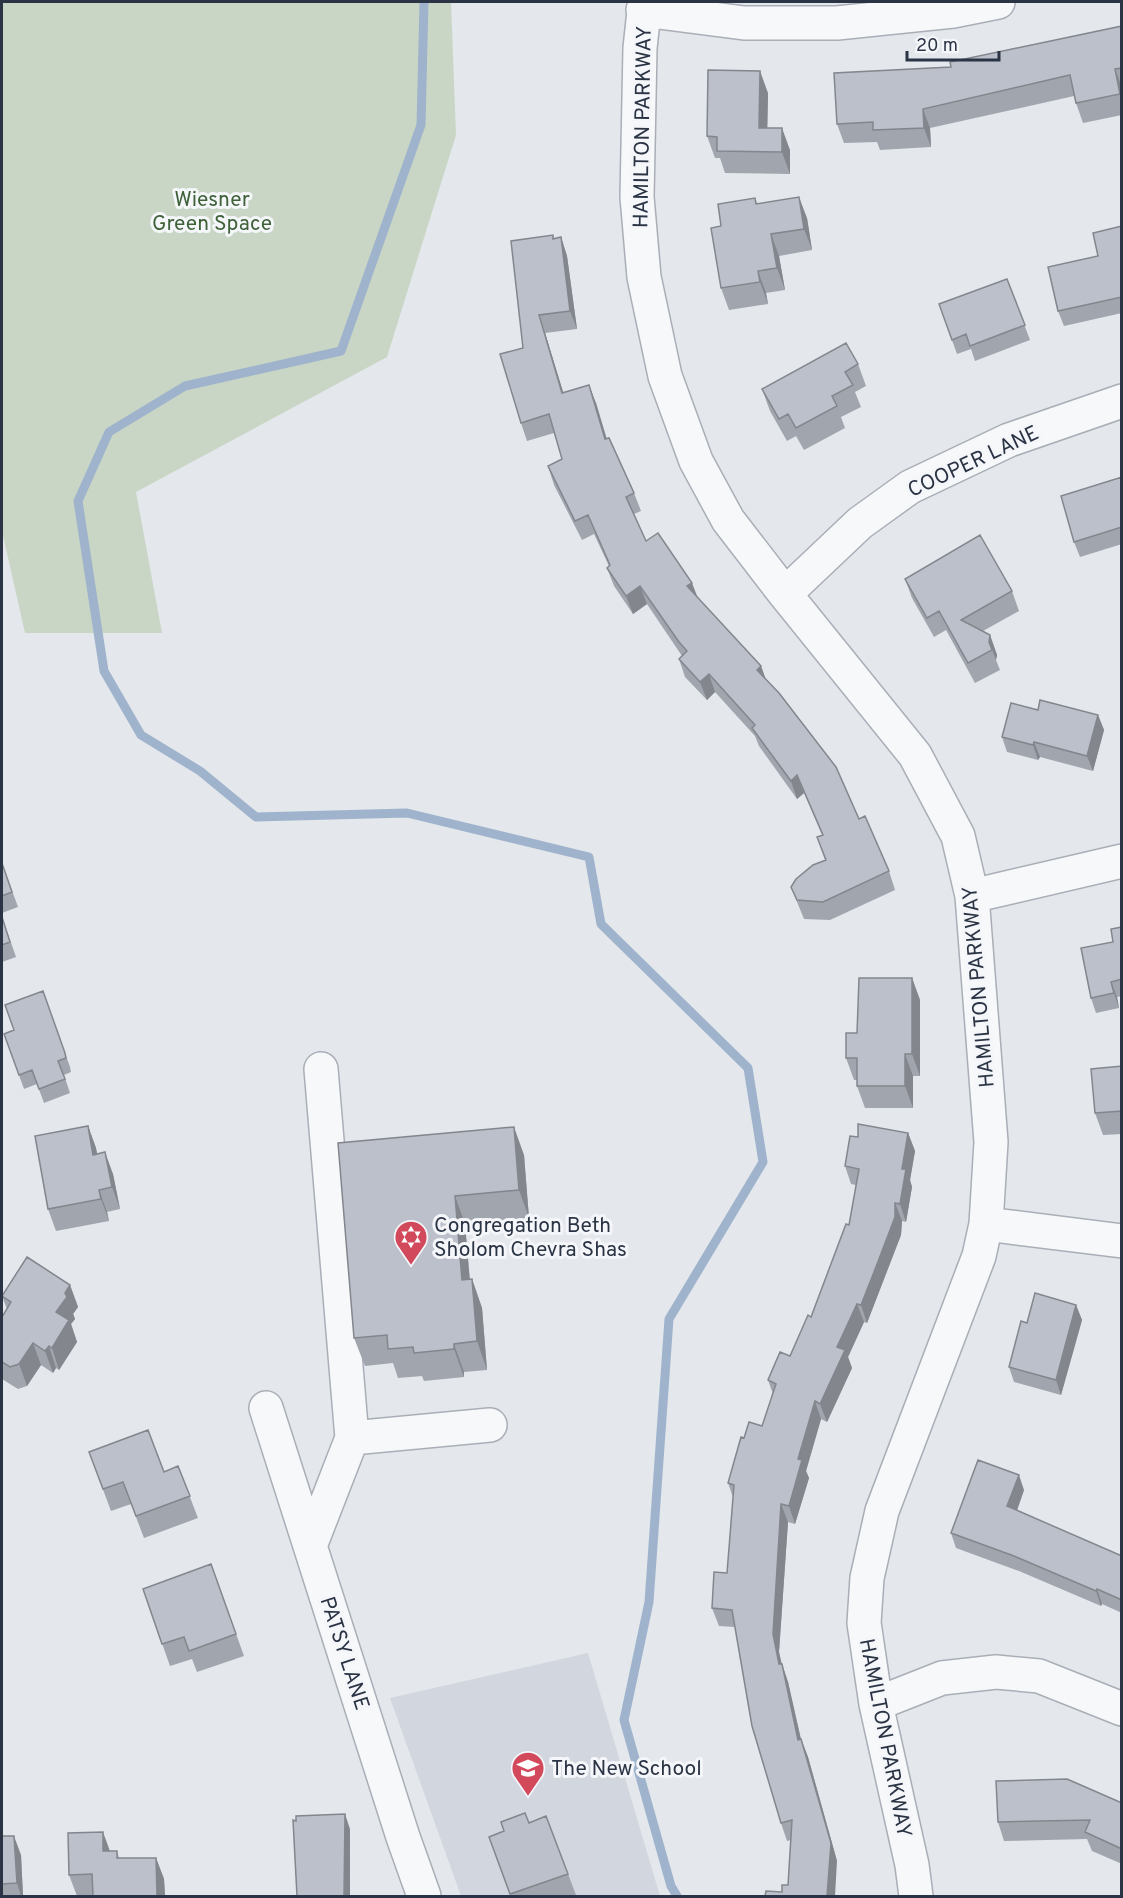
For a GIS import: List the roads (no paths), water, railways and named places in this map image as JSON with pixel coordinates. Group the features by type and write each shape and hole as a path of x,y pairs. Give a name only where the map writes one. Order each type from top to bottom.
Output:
{"street":[{"path":"644,6 744,23 837,23 953,11 998,2"},
{"name":"HAMILTON PARKWAY","path":"644,6 640,48 637,197 644,277 665,376 696,461 728,520 915,755 958,836 972,896 991,1142 986,1224 979,1256 882,1511 867,1578 864,1623 876,1704 912,1865 916,1896"},
{"name":"COOPER LANE","path":"785,594 860,523 910,487 1009,440 1122,401"},
{"path":"972,896 1122,861"},
{"path":"310,1546 352,1438 321,1069"},
{"path":"986,1224 1122,1241"},
{"name":"PATSY LANE","path":"266,1408 403,1837 424,1896"},
{"path":"352,1438 490,1425"},
{"path":"876,1704 942,1678 996,1672 1039,1676 1122,1709"}],"waterway":[{"path":"424,2 421,125 341,351 185,386 109,432 78,501 104,671 141,735 200,771 256,817 407,813 589,857 601,924 748,1068 763,1162 669,1319 649,1602 624,1720 671,1886 677,1896"}],"place":[{"name":"Congregation Beth Sholom Chevra Shas","path":"411,1266"},
{"name":"The New School","path":"528,1797"}],"park label":[{"name":"Wiesner Green Space","path":"212,211"}]}
